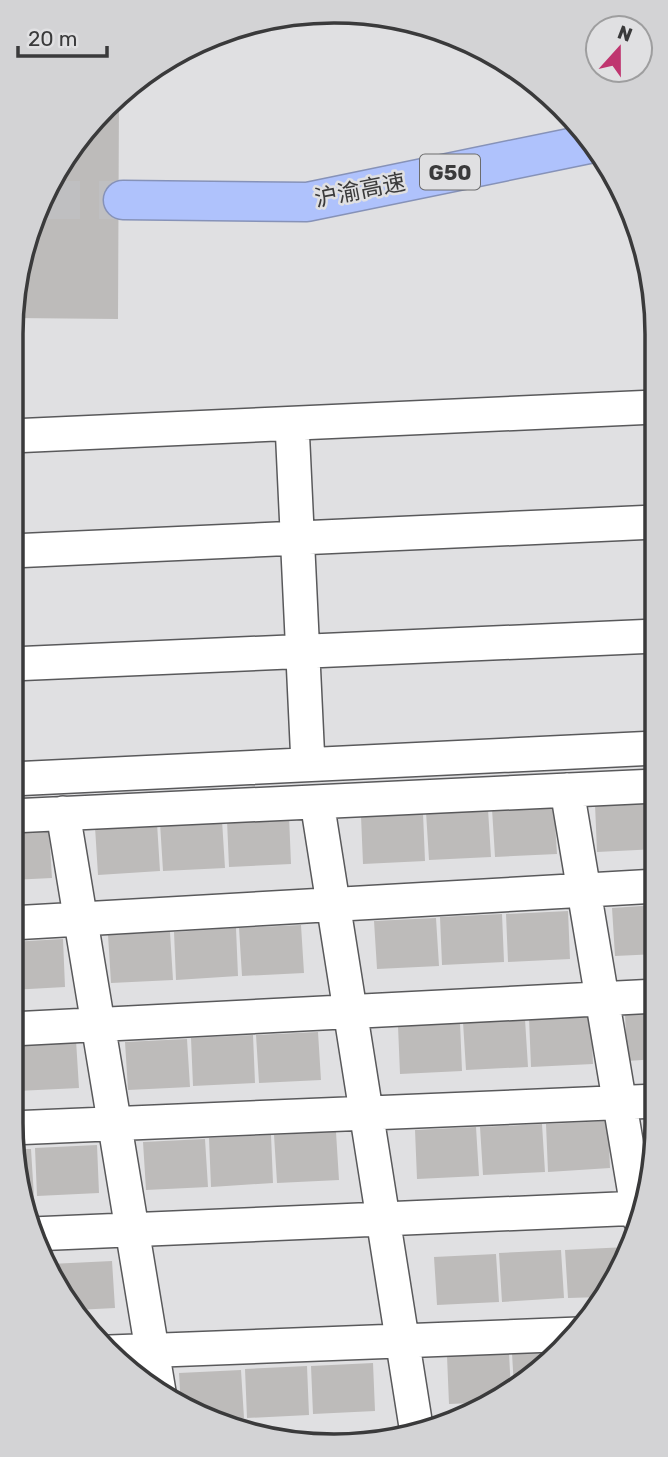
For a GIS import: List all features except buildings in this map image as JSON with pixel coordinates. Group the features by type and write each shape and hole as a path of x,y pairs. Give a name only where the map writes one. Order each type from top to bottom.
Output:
{"highway":[{"name":"沪渝高速","path":"123,200 307,202 581,146"}],"lane":[{"path":"23,435 645,407"},
{"path":"292,424 309,764"},
{"path":"23,550 645,522"},
{"path":"23,663 645,636"},
{"path":"23,778 645,749"},
{"path":"23,815 645,786"},
{"path":"567,790 636,1197"},
{"path":"317,802 416,1424"},
{"path":"63,813 157,1379"},
{"path":"23,922 645,887"},
{"path":"23,1028 645,997"},
{"path":"23,1128 645,1101"},
{"path":"43,1234 383,1218 633,1211"},
{"path":"123,1351 562,1335"}],"tunnel":[{"path":"53,200 123,200"}]}
